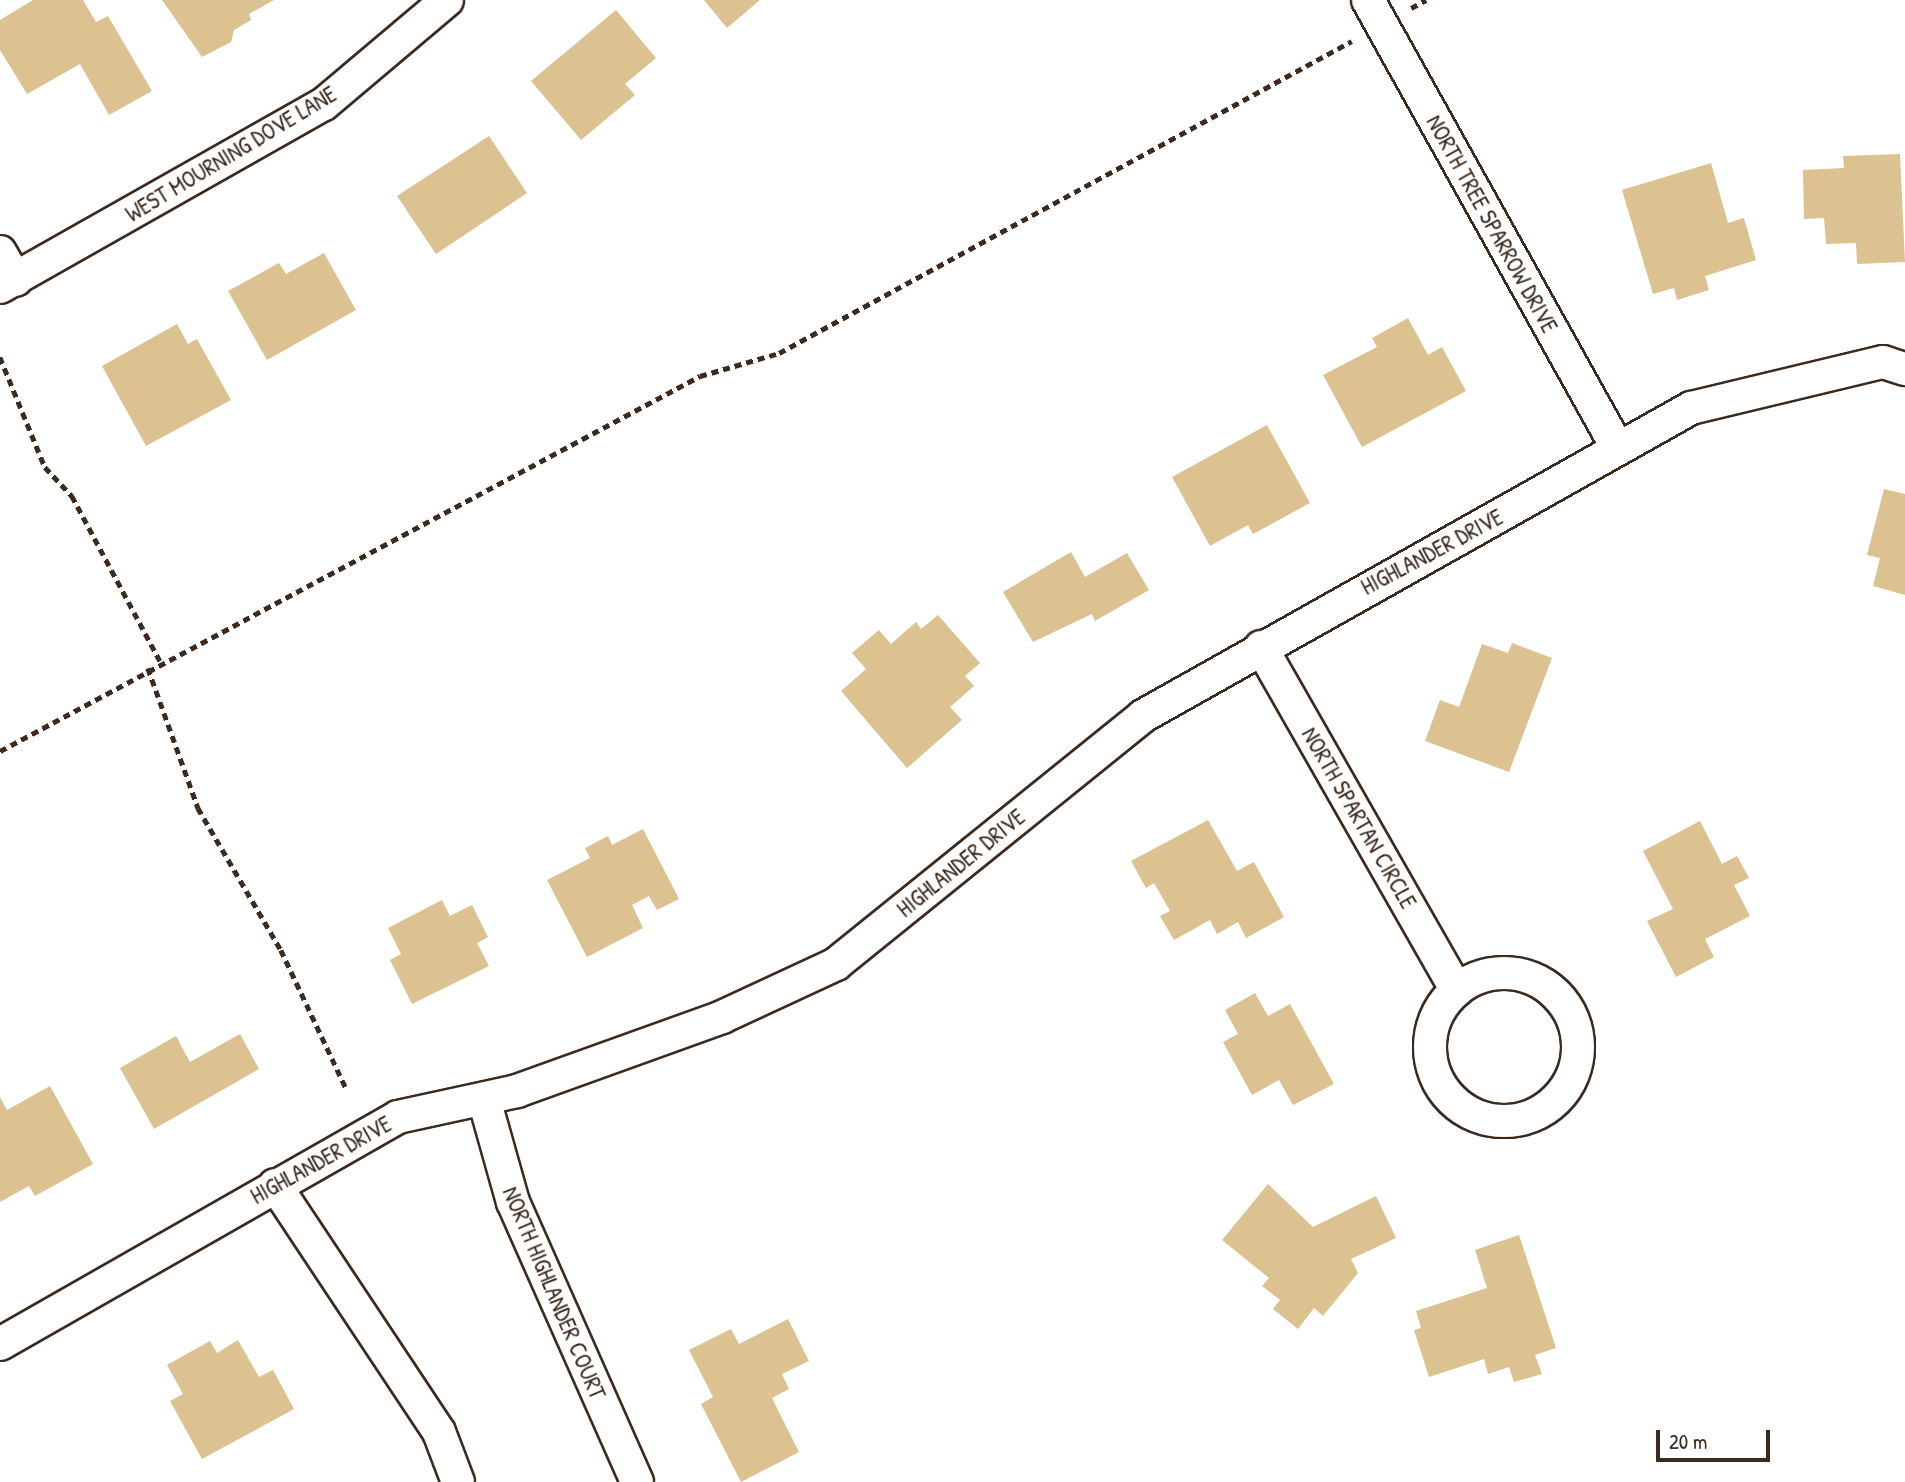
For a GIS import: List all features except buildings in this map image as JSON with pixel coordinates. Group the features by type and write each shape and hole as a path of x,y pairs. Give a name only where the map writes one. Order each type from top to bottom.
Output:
{"street":[{"name":"WEST MOURNING DOVE LANE","path":"8,284 324,104 447,0"},
{"name":"NORTH TREE SPARROW DRIVE","path":"1374,12 1617,447"},
{"path":"0,252 8,284"},
{"name":"HIGHLANDER DRIVE","path":"0,1343 398,1117 484,1099 722,1017 836,964 1143,716 1261,647 1691,408 1882,362 1905,369"},
{"name":"NORTH SPARTAN CIRCLE","path":"1261,647 1457,990"},
{"path":"1505,972 1553,991 1570,1011 1578,1061 1552,1104 1506,1122 1463,1109 1445,1093 1434,1073 1432,1028 1457,990 1505,972"},
{"name":"NORTH HIGHLANDER COURT","path":"484,1099 513,1202 638,1482"},
{"path":"275,1185 439,1432 458,1482"}],"path":[{"path":"0,751 160,661 700,376 779,353 1374,12 1426,0"},
{"path":"0,357 45,467 72,496 160,661"},
{"path":"148,668 198,808 281,950 346,1088"}]}
